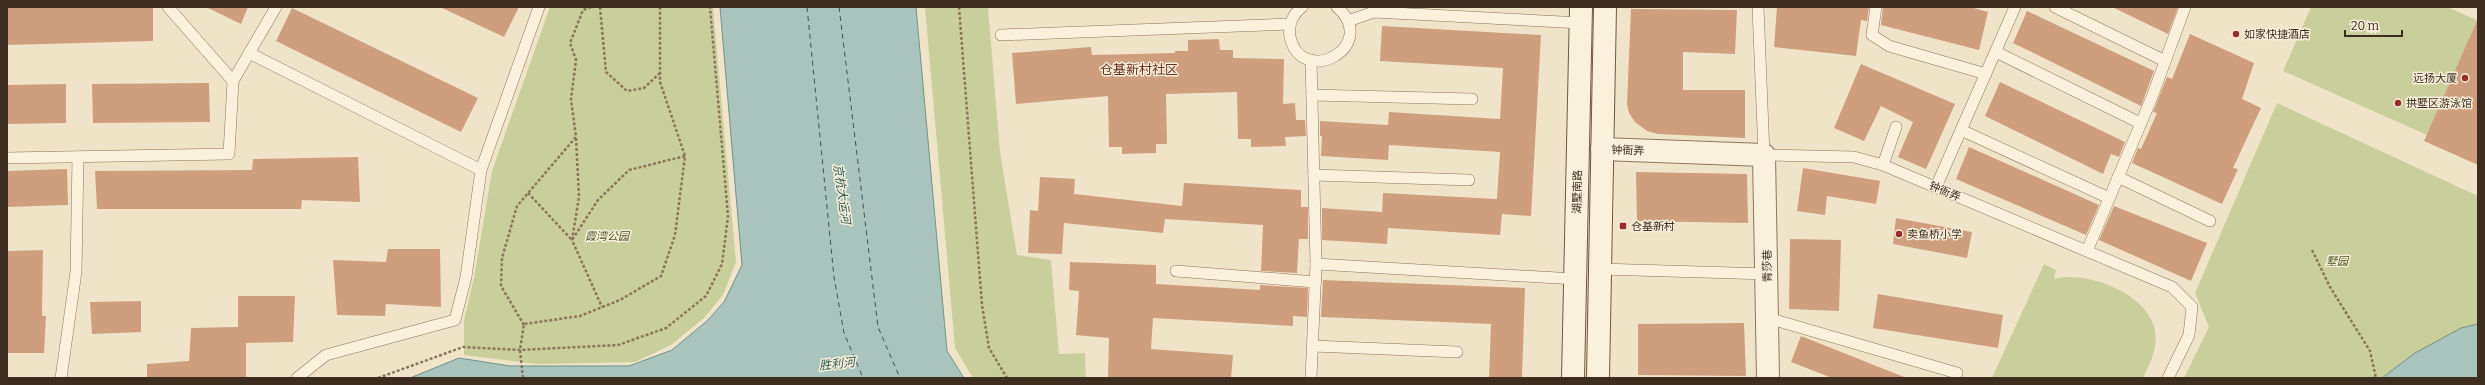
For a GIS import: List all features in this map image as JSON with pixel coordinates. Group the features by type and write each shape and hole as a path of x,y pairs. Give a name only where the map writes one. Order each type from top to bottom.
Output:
{"main road":[{"path":"1598,378 1605,7"},
{"name":"湖墅南路","path":"1573,378 1581,15"},
{"name":"钟衙弄","path":"1602,149 1764,155"},
{"name":"青莎巷","path":"1764,155 1768,274 1768,378"}],"lane":[{"path":"168,7 233,81"},
{"path":"7,158 229,154 233,81 276,7"},
{"path":"298,378 326,355 455,320 466,277 481,170 539,7"},
{"path":"1302,7 1294,15 1290,24 1291,42 1296,50 1311,60 1320,61 1338,55 1349,39 1348,21 1337,7"},
{"path":"1758,7 1764,155"},
{"path":"1876,7 1872,35 1889,46 1986,74"},
{"path":"1936,187 2015,7"},
{"path":"2055,7 2165,61"},
{"path":"2087,251 2165,61 2185,7"},
{"path":"1348,21 1374,12 1388,10 1581,15"},
{"path":"1001,35 1290,24"},
{"path":"1996,52 2140,123"},
{"path":"249,53 481,170"},
{"path":"1311,60 1316,264 1311,378"},
{"path":"1312,95 1472,99"},
{"path":"1883,165 1896,127"},
{"path":"1961,130 2109,198"},
{"name":"钟衙弄","path":"1764,155 1854,157 1883,165 2172,287 2192,307 2188,335 2168,378"},
{"path":"61,378 76,272 78,157"},
{"path":"1314,175 1469,180"},
{"path":"2118,177 2210,221"},
{"path":"1316,264 1575,279"},
{"path":"1600,269 1768,274"},
{"path":"1176,270 1316,282"},
{"path":"1768,318 1956,373"},
{"path":"1313,346 1457,352"}],"path":[{"path":"572,240 579,197 576,137 571,99 576,60 570,43 583,10 590,7"},
{"path":"600,7 606,72 627,91 644,88 660,73"},
{"path":"524,325 580,316 602,307 661,276 675,235 685,156 660,82 660,7"},
{"path":"378,378 463,347 520,350 618,345 666,328 706,296 722,264 728,216 710,7"},
{"path":"959,7 982,305 989,348 1007,378"},
{"path":"523,378 520,350 524,325 501,286 502,258 517,206 576,137"},
{"path":"572,240 598,200 628,170 685,156"},
{"path":"528,193 572,240 602,307"},
{"path":"2312,250 2330,287 2370,351 2376,378"}],"green space":[{"name":"霞湾公园","path":"550,7 713,7 736,262 723,295 704,318 671,345 635,362 537,364 464,355 464,320 474,278 492,171"},
{"path":"925,7 988,7 1000,152 1017,255 1051,260 1059,354 1085,353 1086,378 973,378 955,348"},
{"name":"拱墅区游泳馆","path":"2311,7 2447,7 2477,20 2427,135 2283,71"},
{"name":"墅园","path":"2277,103 2478,196 2478,378 2184,378 2209,327 2195,293"},
{"path":"2044,264 2056,270 2054,279 2068,277 2083,278 2099,282 2115,288 2129,296 2141,306 2150,318 2156,338 2153,356 2143,378 1992,378"}],"water":[{"path":"720,7 916,7 947,351 964,378 410,378 459,358 510,366 629,366 672,350 708,320 724,302 742,265"},
{"path":"2478,324 2478,378 2382,378 2415,353 2461,328"}],"building":[{"path":"7,7 153,7 153,41 7,45"},
{"path":"206,7 248,7 241,24"},
{"path":"440,7 519,7 504,37"},
{"path":"1777,7 1869,7 1867,21 1861,20 1856,56 1774,47"},
{"path":"1883,7 1970,7 1988,12 1979,50 1881,25"},
{"path":"2112,7 2178,7 2168,34"},
{"path":"292,8 478,98 461,132 276,41"},
{"path":"1631,9 1737,10 1735,54 1683,52 1683,90 1745,90 1745,138 1658,134 1647,131 1635,122 1629,113 1627,104"},
{"path":"2027,11 2154,71 2141,106 2013,43"},
{"name":"远扬大厦","path":"2478,18 2478,165 2424,141"},
{"path":"1382,26 1541,35 1531,216 1502,214 1500,235 1388,228 1387,244 1322,240 1322,208 1382,212 1383,193 1497,199 1500,152 1389,145 1388,160 1321,156 1322,136 1320,136 1320,121 1388,125 1389,112 1500,119 1503,68 1380,61"},
{"path":"2190,34 2254,63 2242,99 2261,108 2233,168 2238,169 2222,204 2132,163 2138,148 2141,149 2157,113 2153,112 2167,77 2172,79"},
{"path":"1219,39 1220,50 1233,50 1233,58 1284,59 1283,104 1295,103 1296,120 1305,120 1306,136 1285,137 1286,146 1251,147 1251,139 1238,139 1237,92 1166,94 1167,144 1156,144 1156,153 1122,154 1122,147 1109,147 1108,96 1016,104 1012,53 1091,47 1092,55 1175,53 1175,51 1188,51 1188,40"},
{"path":"1861,64 1955,104 1926,169 1898,157 1913,122 1881,106 1864,141 1834,128"},
{"path":"2000,82 2125,142 2119,157 2111,154 2103,174 1985,116"},
{"path":"209,83 210,122 93,123 92,84"},
{"path":"66,84 66,123 7,124 7,85"},
{"path":"1969,147 2099,205 2086,235 1956,179"},
{"path":"358,157 360,202 302,200 301,209 97,209 95,171 252,170 253,159"},
{"path":"1803,168 1880,181 1876,204 1827,196 1825,215 1797,211"},
{"path":"67,169 68,205 7,207 7,171"},
{"path":"1636,172 1747,174 1748,223 1637,221"},
{"path":"1040,177 1075,179 1074,194 1182,206 1184,183 1301,190 1301,207 1308,207 1308,239 1299,239 1297,273 1261,271 1263,225 1165,219 1163,233 1064,223 1062,254 1028,253 1030,210 1038,211"},
{"path":"2114,206 2207,243 2191,281 2099,240"},
{"path":"1896,218 1972,232 1967,258 1893,244"},
{"path":"1790,239 1841,240 1839,311 1789,309"},
{"path":"388,249 440,249 441,307 386,304 385,316 337,315 333,260 386,262"},
{"path":"43,250 42,316 46,316 44,353 7,353 7,251"},
{"path":"1070,262 1156,265 1156,284 1260,290 1260,285 1308,288 1307,317 1293,316 1293,326 1153,318 1151,349 1233,355 1231,378 1108,378 1109,338 1076,335 1079,291 1069,290"},
{"path":"1323,280 1525,288 1522,378 1489,378 1491,324 1321,317"},
{"path":"1878,294 2003,315 1998,348 1873,328"},
{"path":"238,296 295,296 293,342 246,343 246,378 147,378 147,364 189,361 191,328 238,327"},
{"path":"141,301 141,332 92,334 90,302"},
{"path":"1744,323 1746,376 1638,375 1638,324"},
{"path":"1801,336 1904,378 1832,378 1791,362"}],"ferry route":[{"path":"807,7 834,277 844,333 863,378"},
{"path":"839,7 878,327 900,378"}],"place":[{"name":"如家快捷酒店","path":"2236,34"},
{"name":"远扬大厦","path":"2465,78"},
{"name":"拱墅区游泳馆","path":"2398,103"},
{"name":"仓基新村","path":"1623,226"},
{"name":"卖鱼桥小学","path":"1899,234"}],"district":[{"name":"仓基新村社区","path":"1139,69"}],"water label":[{"name":"京杭大运河","path":"842,194"},
{"name":"胜利河","path":"837,364"}]}
